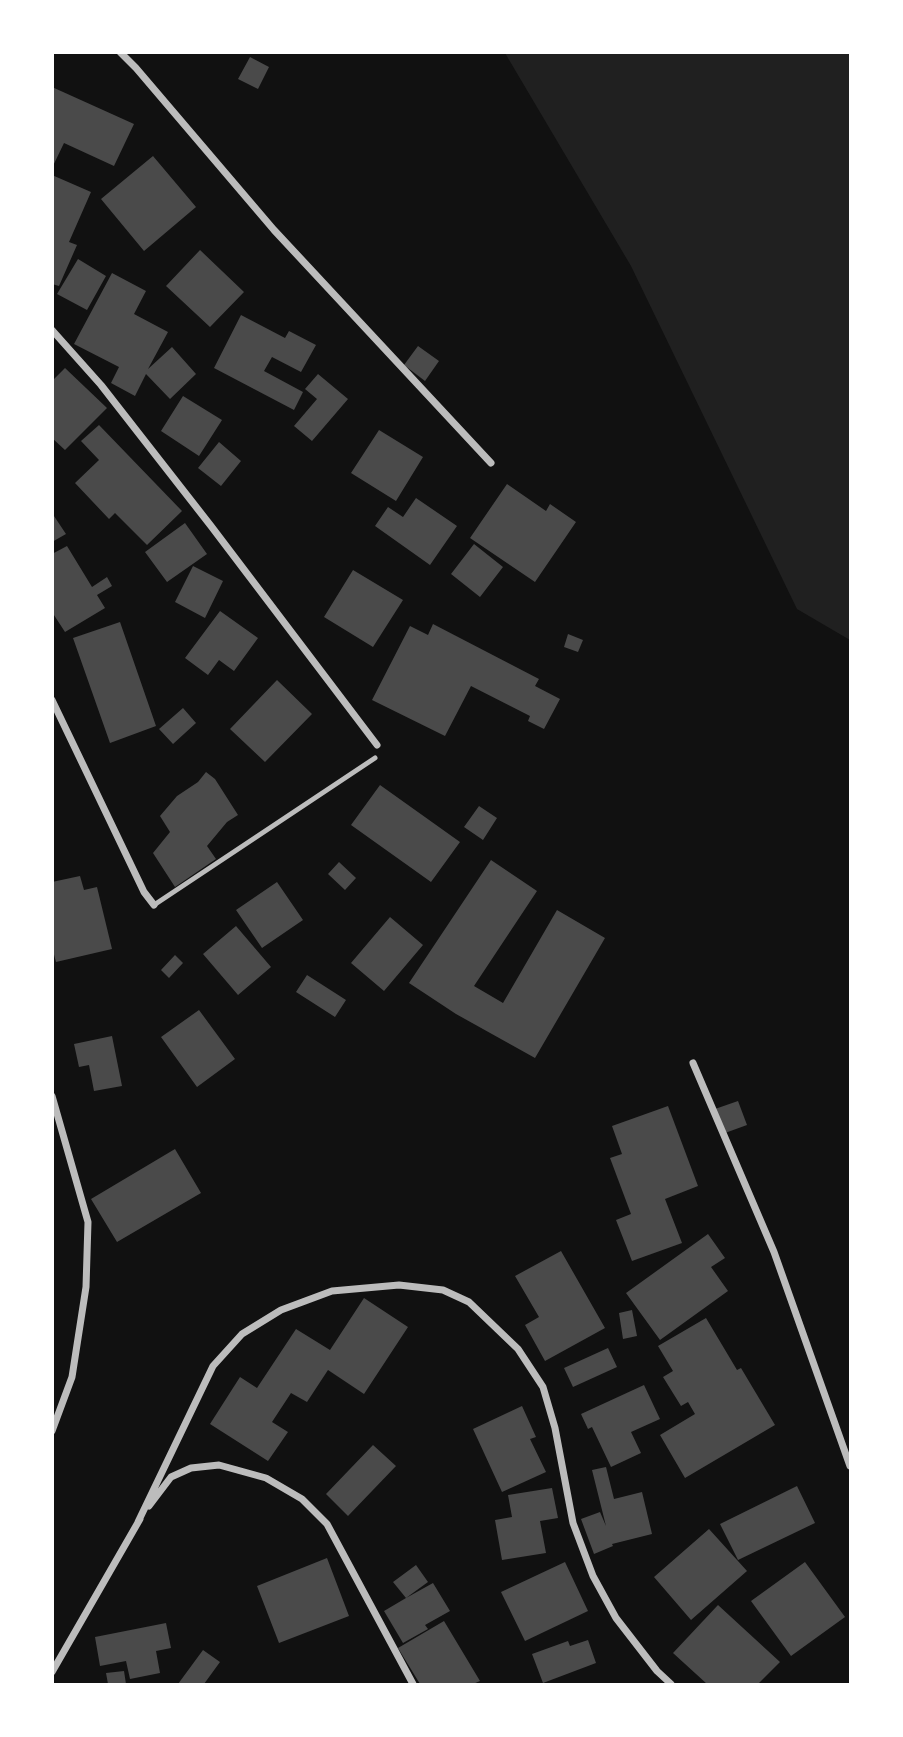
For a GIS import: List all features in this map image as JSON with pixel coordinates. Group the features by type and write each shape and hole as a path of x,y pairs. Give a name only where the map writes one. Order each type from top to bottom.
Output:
{"street":[{"path":"120,52 274,230 491,463"},
{"path":"52,330 100,385 211,526 377,745"},
{"path":"52,700 145,892 154,905"},
{"path":"693,1063 774,1252 850,1466"},
{"path":"52,1096 88,1222 86,1287 72,1377 52,1431"},
{"path":"53,1670 138,1522 213,1366 242,1334 281,1310 332,1291 399,1285 443,1290 469,1302 518,1349 542,1387 555,1428 573,1523 593,1576 616,1618 671,1685"},
{"path":"138,1522 171,1476 191,1468 219,1465 266,1478 302,1499 327,1524 413,1685"}],"lane":[{"path":"154,905 375,758"}],"shaded area":[{"path":"505,53 850,53 850,640 797,609 631,266"}],"building":[{"path":"250,57 269,67 258,89 238,79"},
{"path":"52,87 134,124 114,166 64,143 52,168"},
{"path":"153,156 196,207 144,251 101,199"},
{"path":"52,175 91,192 69,242 77,245 59,286 52,284"},
{"path":"200,250 244,292 210,327 166,286"},
{"path":"78,259 106,276 87,310 57,294"},
{"path":"112,273 146,291 134,314 168,332 148,369 172,347 196,374 170,399 146,374 135,396 111,383 119,367 74,344"},
{"path":"241,315 285,338 289,331 316,345 301,372 272,357 264,371 303,392 294,410 214,368"},
{"path":"418,346 439,361 425,381 404,365"},
{"path":"65,368 107,408 65,450 52,438 52,381"},
{"path":"318,374 348,399 312,441 294,426 317,399 305,389"},
{"path":"183,396 222,420 199,456 161,431"},
{"path":"99,425 182,511 147,545 115,513 109,519 75,483 99,460 81,441"},
{"path":"379,430 423,457 396,501 351,473"},
{"path":"219,442 241,461 221,486 198,468"},
{"path":"507,484 546,511 550,504 576,522 535,582 470,538"},
{"path":"416,498 457,526 430,565 375,526 388,507 403,517"},
{"path":"52,513 66,534 52,542"},
{"path":"185,523 207,554 167,582 145,552"},
{"path":"474,544 503,567 480,597 451,574"},
{"path":"67,546 92,587 107,577 112,586 97,595 105,608 65,632 52,612 52,554"},
{"path":"193,566 223,581 205,618 175,602"},
{"path":"353,570 403,600 373,647 324,617"},
{"path":"220,611 258,638 234,671 219,660 208,675 185,658"},
{"path":"120,622 156,726 110,743 73,638"},
{"path":"433,624 539,679 535,686 560,699 544,729 528,721 530,716 471,686 445,736 372,700 410,626 428,635"},
{"path":"568,634 583,640 578,652 564,647"},
{"path":"277,680 312,714 265,762 230,729"},
{"path":"183,708 196,723 173,744 159,729"},
{"path":"206,772 215,779 238,815 227,822 207,846 216,859 175,887 153,853 170,832 160,816 177,796 198,782"},
{"path":"380,785 460,842 431,882 351,825"},
{"path":"479,806 497,818 483,840 464,827"},
{"path":"491,860 537,891 474,986 503,1003 557,910 605,938 535,1058 456,1014 409,983"},
{"path":"339,862 356,878 345,890 328,874"},
{"path":"80,876 84,890 97,887 112,949 56,962 52,947 52,882"},
{"path":"277,882 303,920 262,948 236,910"},
{"path":"390,917 423,945 384,991 351,963"},
{"path":"236,926 271,967 238,995 203,954"},
{"path":"175,955 183,963 169,978 161,970"},
{"path":"307,975 346,1000 335,1017 296,992"},
{"path":"199,1010 235,1059 197,1087 161,1037"},
{"path":"112,1036 122,1086 94,1091 89,1065 79,1067 74,1044"},
{"path":"738,1101 747,1125 725,1133 715,1109"},
{"path":"668,1106 698,1186 665,1199 682,1243 632,1261 616,1220 631,1214 610,1158 622,1154 612,1126"},
{"path":"175,1149 201,1193 117,1242 91,1199"},
{"path":"708,1234 725,1258 711,1267 728,1291 660,1340 626,1293"},
{"path":"561,1251 605,1328 545,1361 525,1325 539,1317 515,1276"},
{"path":"364,1298 408,1327 364,1394 328,1370 307,1402 291,1393 272,1422 288,1432 268,1461 210,1424 240,1377 257,1388 296,1329 330,1350"},
{"path":"632,1310 637,1336 623,1339 619,1313"},
{"path":"706,1318 737,1370 741,1368 775,1425 685,1478 660,1435 695,1414 688,1402 681,1406 663,1377 673,1371 658,1346"},
{"path":"608,1348 617,1367 573,1387 564,1368"},
{"path":"644,1385 660,1419 631,1432 641,1453 611,1467 592,1427 588,1429 581,1414"},
{"path":"522,1406 536,1437 530,1439 546,1472 502,1492 473,1429"},
{"path":"373,1445 396,1466 348,1516 326,1494"},
{"path":"606,1467 614,1499 642,1492 652,1534 612,1544 613,1546 594,1554 581,1519 600,1512 606,1526 592,1470"},
{"path":"797,1486 815,1523 738,1560 720,1524"},
{"path":"552,1488 558,1518 540,1521 546,1553 502,1560 495,1520 512,1517 508,1495"},
{"path":"709,1529 747,1571 691,1620 654,1577"},
{"path":"327,1558 349,1616 279,1643 257,1586"},
{"path":"565,1562 588,1611 525,1641 501,1592"},
{"path":"805,1562 845,1617 791,1656 751,1601"},
{"path":"416,1565 428,1582 406,1598 393,1582"},
{"path":"433,1583 450,1611 425,1625 428,1629 403,1643 384,1611"},
{"path":"718,1605 780,1662 758,1684 707,1684 673,1653"},
{"path":"444,1621 480,1681 473,1684 420,1684 398,1648"},
{"path":"166,1623 171,1648 156,1651 160,1673 130,1679 126,1661 100,1666 95,1637"},
{"path":"588,1640 596,1663 543,1683 532,1654 568,1641 570,1646"},
{"path":"203,1650 220,1662 204,1684 178,1684"},
{"path":"124,1671 126,1684 108,1684 106,1673"}]}
